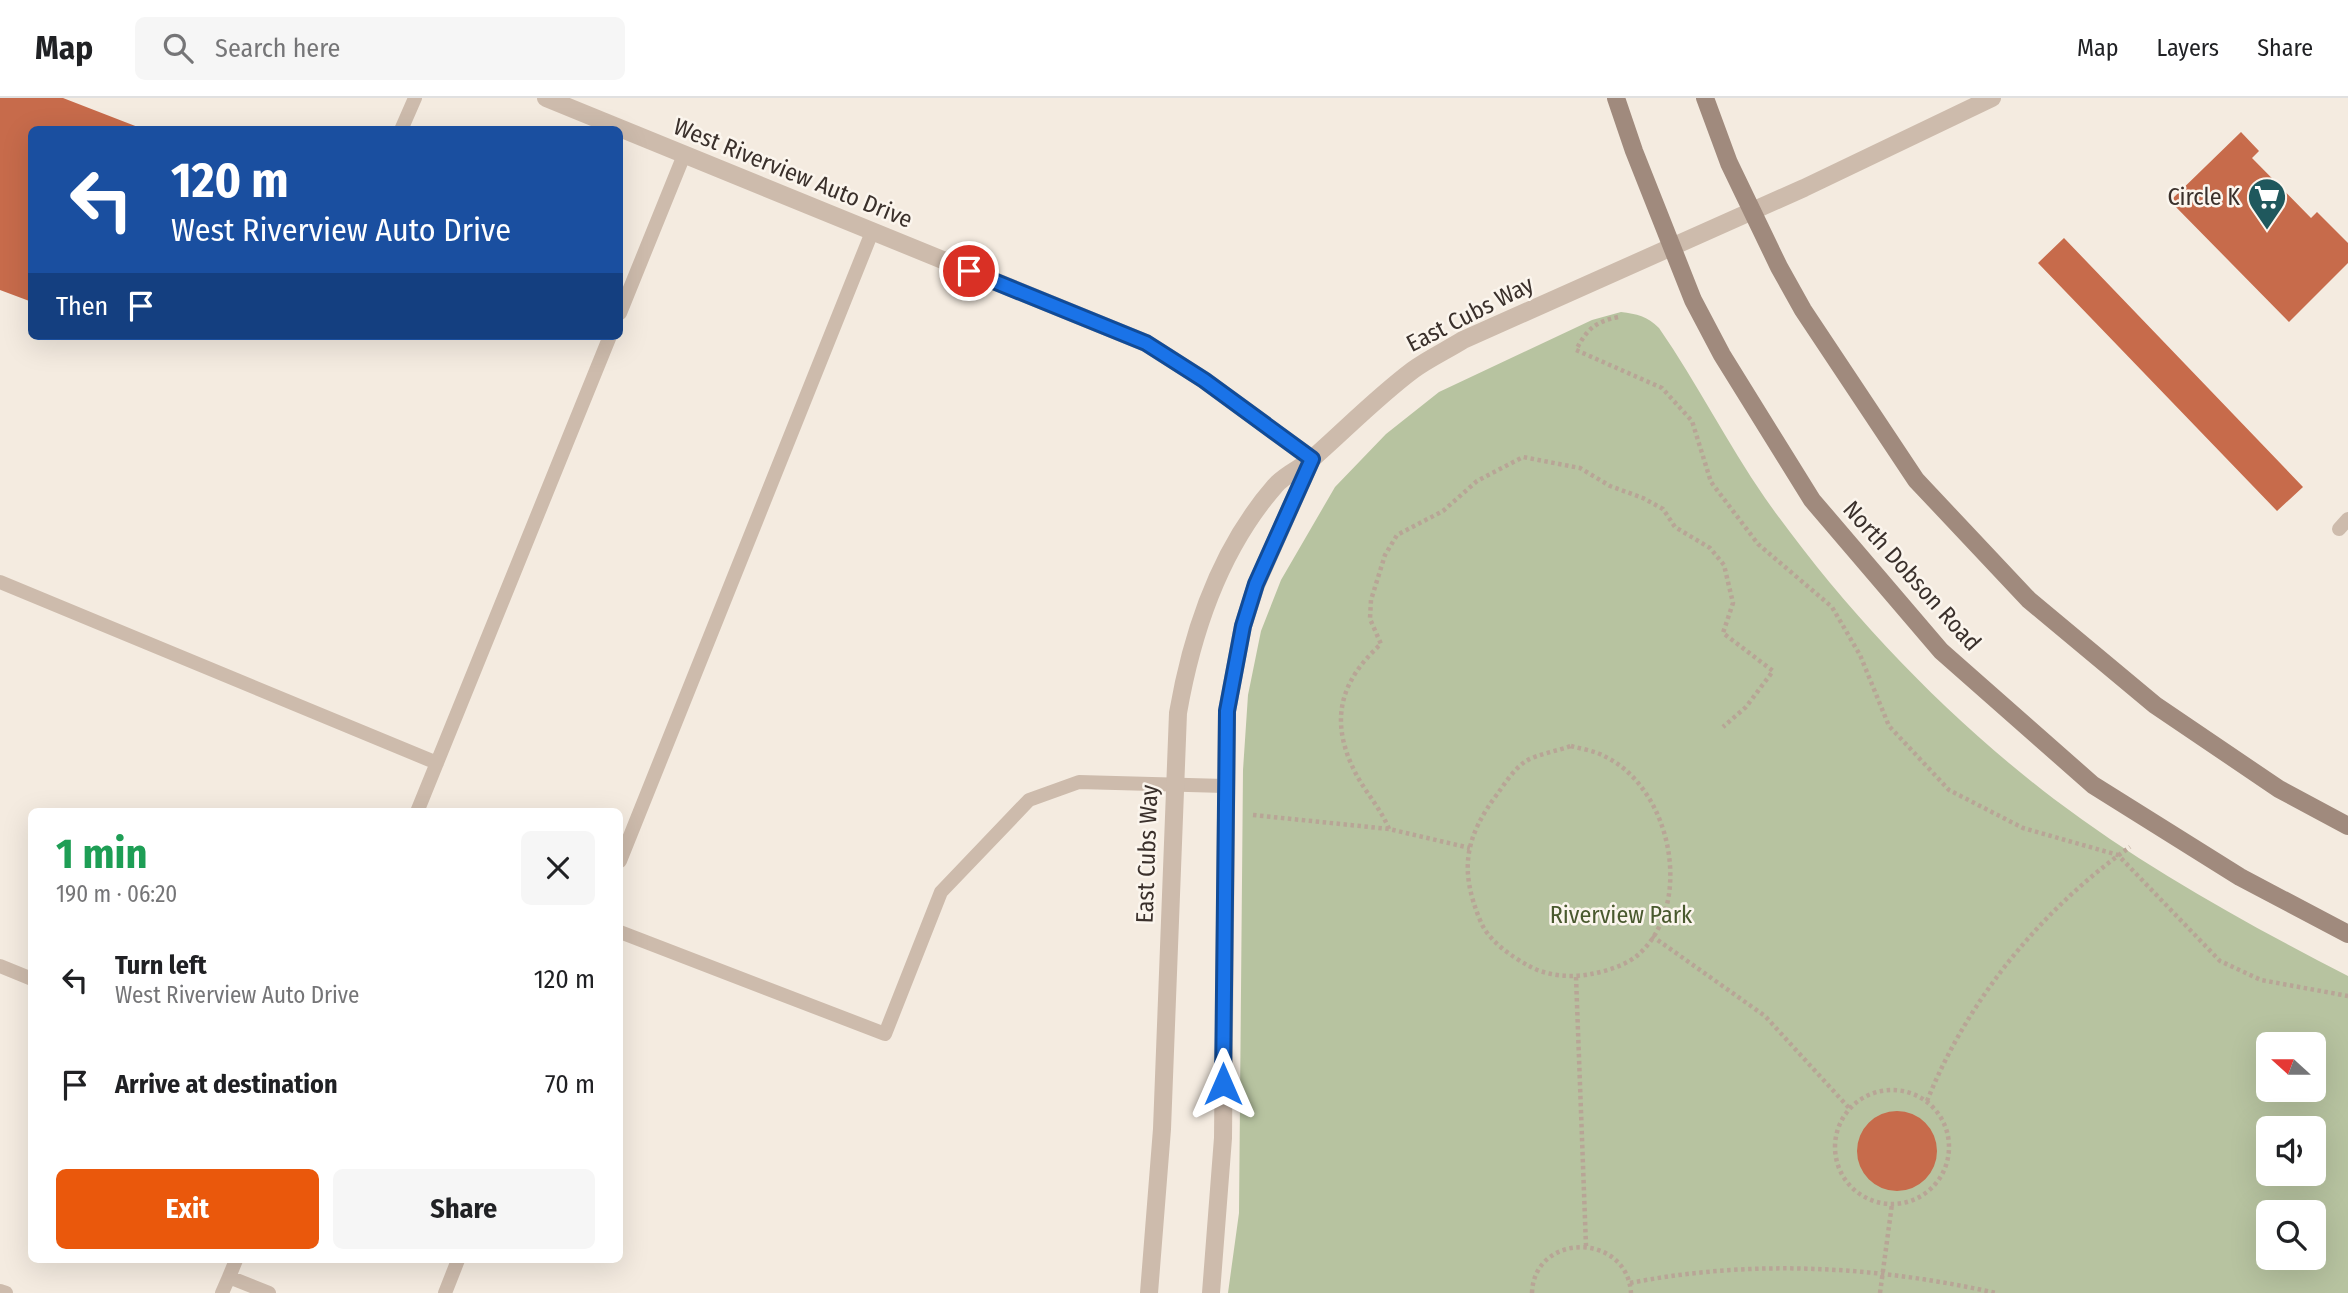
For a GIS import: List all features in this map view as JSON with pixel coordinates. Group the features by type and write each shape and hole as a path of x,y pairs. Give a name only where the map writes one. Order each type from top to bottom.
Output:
{"main road":[{"name":"North Dobson Road","path":"1616,98 1693,300 1722,355 1812,500 1941,651 2093,785 2240,877 2348,934"},
{"path":"1705,98 1729,163 1803,310 1916,480 2029,600 2155,705 2280,789 2348,826"}],"street":[{"name":"West Riverview Auto Drive","path":"546,98 614,126"},
{"name":"East Cubs Way","path":"1149,1293 1162,1129 1178,713 1185,672 1211,592 1235,545 1276,484 1312,459 1374,401 1415,368 1451,347 1512,316 1753,212 1992,98"},
{"name":"West Riverview Auto Drive","path":"623,130 1146,343 1204,380 1312,459"},
{"name":"East Cubs Way","path":"1211,1293 1223,1138 1227,711 1243,626 1256,584 1312,459"}],"lane":[{"path":"403,126 415,98"},
{"path":"623,306 684,155"},
{"path":"623,854 872,232"},
{"path":"419,808 608,340"},
{"path":"0,582 437,763"},
{"path":"623,933 885,1034 941,892 1029,800 1079,782 1225,786"},
{"path":"0,966 28,977"},
{"path":"222,1293 235,1263"},
{"path":"445,1293 457,1263"},
{"path":"229,1277 269,1293"},
{"path":"0,1291 6,1293"}],"path":[{"path":"1618,317 1599,321 1587,330 1576,350 1662,388 1692,421 1711,482 1758,544 1832,607 1860,655 1889,726 1949,790 2022,828 2118,855 2220,961 2261,980 2348,996"},
{"path":"1389,829 1356,772 1343,738 1341,713 1346,690 1357,666 1381,644 1370,619 1376,578 1398,535 1443,511 1477,481 1524,457 1580,468 1610,486 1643,498 1663,509 1675,527 1710,548 1724,565 1733,603 1723,633 1773,671 1746,706 1723,727"},
{"path":"1571,746 1607,757 1633,779 1653,803 1665,833 1672,867 1667,897 1652,936 1639,954 1609,971 1576,977 1539,971 1507,953 1482,926 1468,891 1469,848 1479,819 1526,761 1571,746"},
{"path":"1252,815 1389,829 1469,848"},
{"path":"1927,1101 1938,1073 1976,1006 2006,965 2091,875 2130,846"},
{"path":"1652,936 1765,1016 1850,1109"},
{"path":"1576,977 1586,1246"},
{"path":"1895,1090 1912,1093 1927,1101 1939,1114 1947,1130 1950,1147 1946,1165 1938,1181 1925,1194 1910,1202 1892,1204 1874,1201 1857,1192 1844,1178 1837,1161 1835,1143 1840,1124 1850,1109 1863,1098 1895,1090"},
{"path":"1880,1293 1892,1204"},
{"path":"1532,1293 1538,1272 1548,1258 1563,1249 1586,1246 1612,1255 1623,1267 1631,1293"},
{"path":"1630,1283 1721,1270 1777,1268 1881,1272 1996,1293"}],"green space":[{"name":"Riverview Park","path":"1621,312 1642,316 1650,321 1659,328 1751,477 1796,540 1862,621 1935,697 2054,799 2124,848 2235,915 2348,976 2348,1293 1228,1293 1239,1213 1243,770 1248,695 1261,631 1281,580 1335,487 1386,434 1439,392 1592,320"}],"building":[{"path":"0,98 63,98 135,126 28,126 28,300 0,290"},
{"name":"Circle K","path":"2241,132 2259,151 2252,158 2311,218 2317,212 2348,243 2348,263 2289,322 2170,201"},
{"path":"2064,238 2303,487 2277,511 2038,263"},
{"path":"1889,1111 1905,1111 1919,1117 1931,1129 1937,1143 1937,1159 1931,1173 1919,1185 1905,1191 1889,1191 1875,1185 1863,1173 1857,1159 1857,1143 1863,1129 1875,1117"}],"place":[{"name":"Circle K","path":"2267,231"}],"route":[{"path":"969,271 1146,343 1204,380 1312,459 1294,505 1256,584 1233,668 1225,755 1223,1084"}]}
